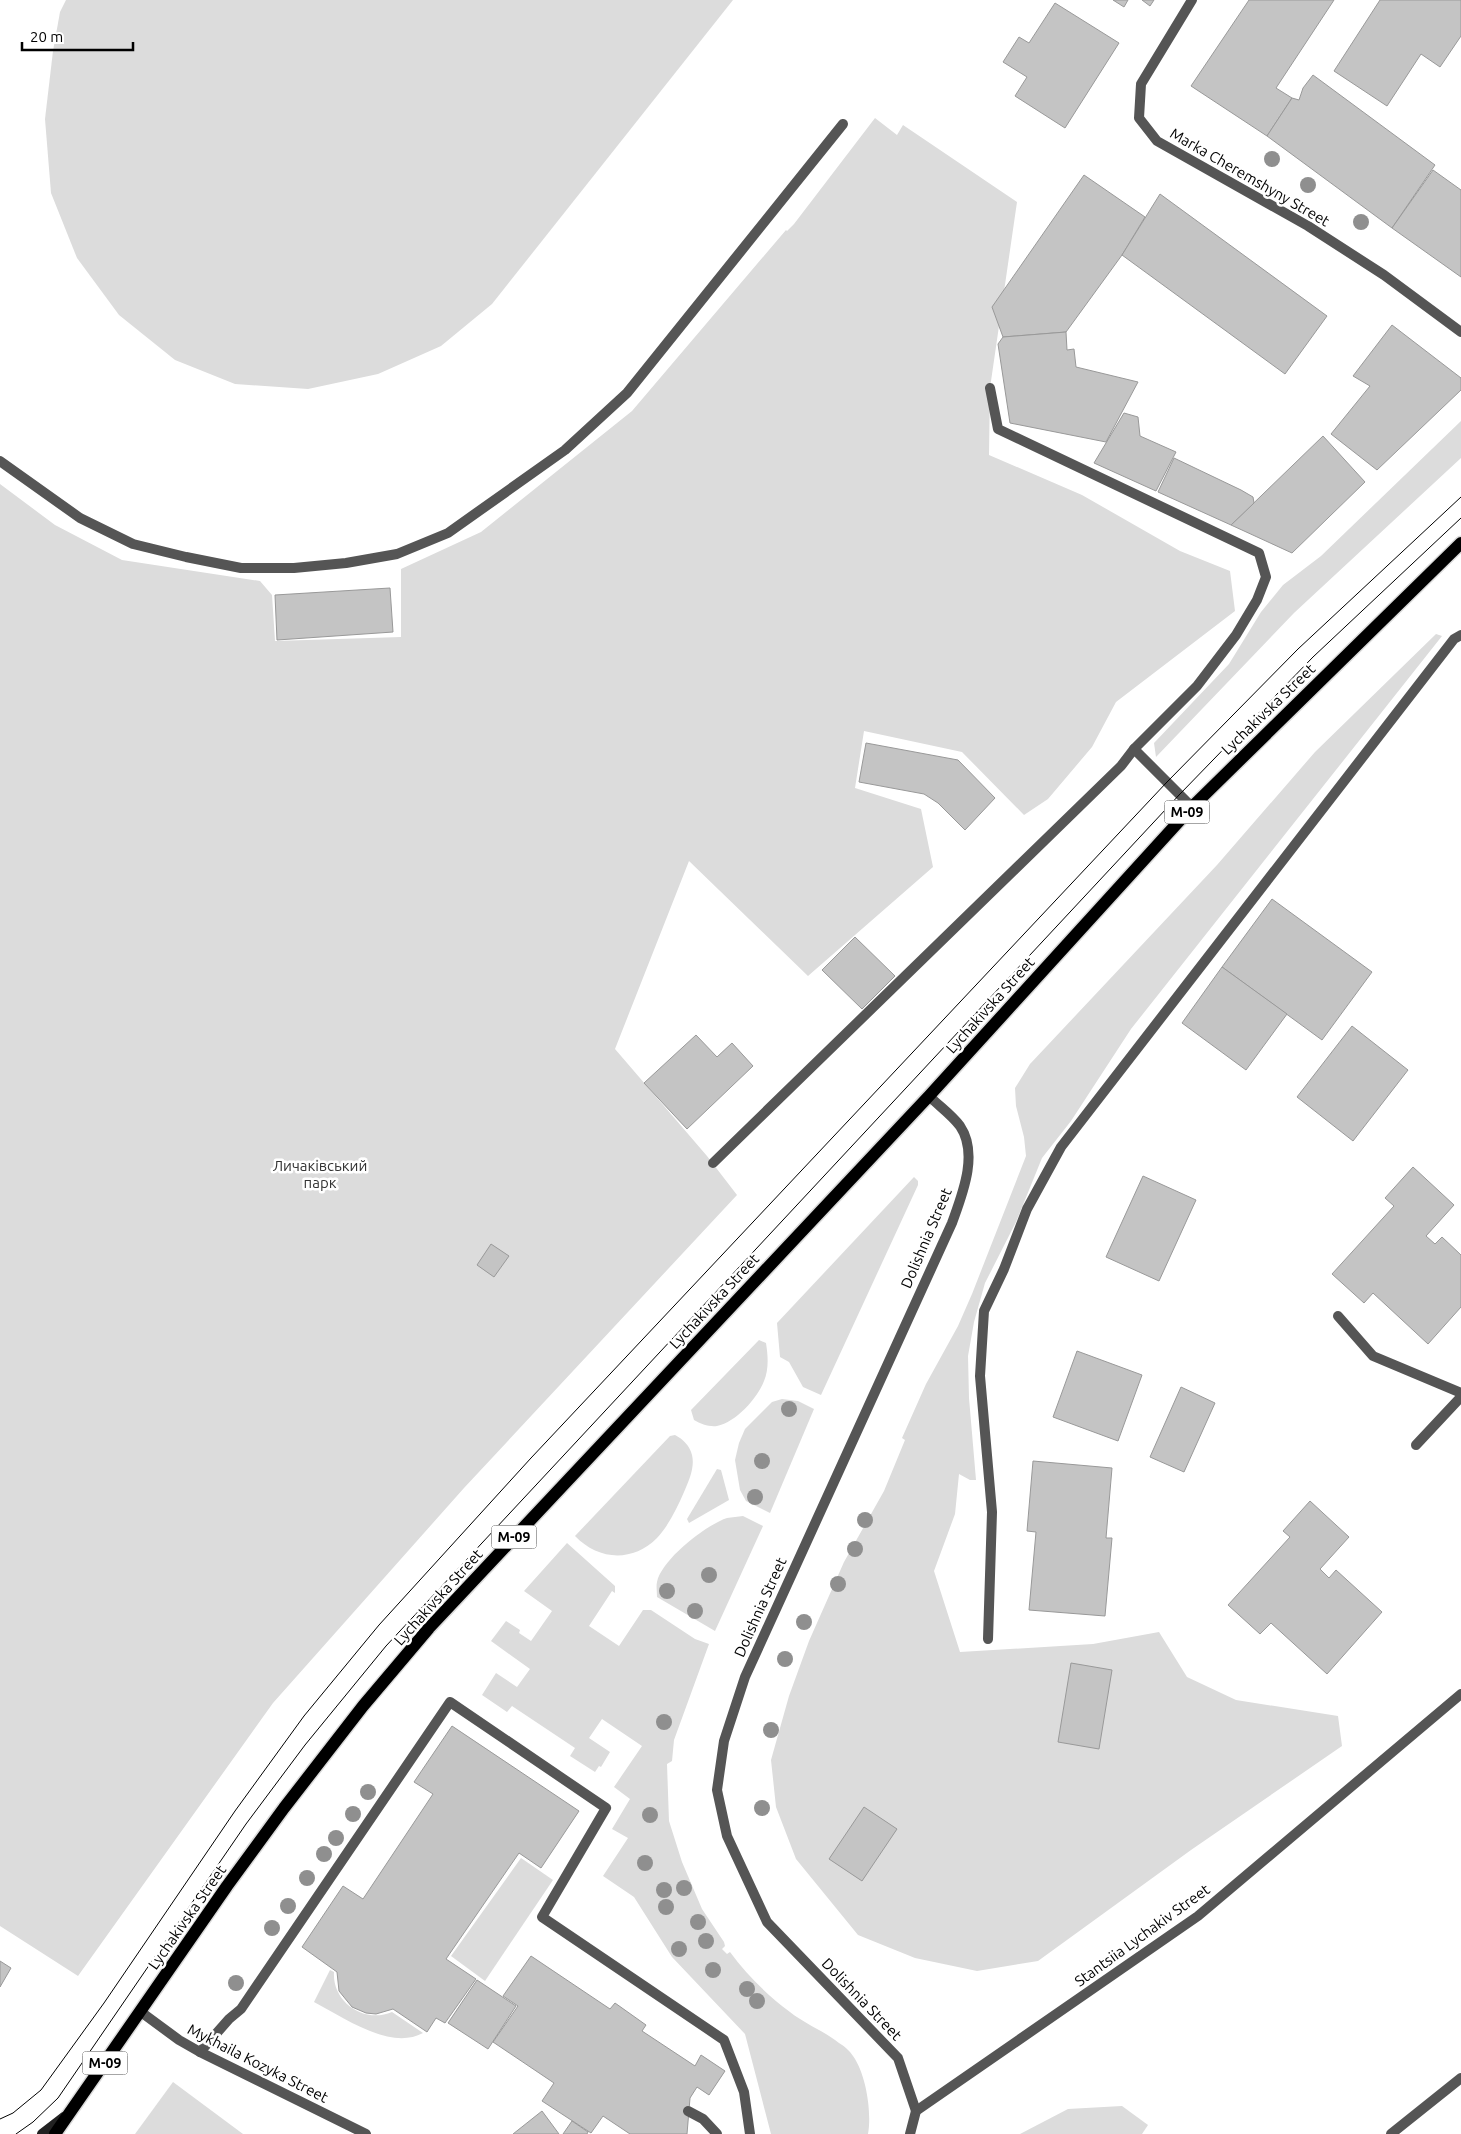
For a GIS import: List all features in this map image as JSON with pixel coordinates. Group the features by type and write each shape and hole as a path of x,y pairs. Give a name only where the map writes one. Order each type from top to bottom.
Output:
{"main road":[{"name":"Lychakivska Street","path":"55,2134 227,1886 299,1788 363,1706 429,1628 929,1096 1192,807 1461,543"},
{"path":"42,2134 69,2113"}],"street":[{"name":"Marka Cheremshyny Street","path":"1192,0 1141,84 1139,118 1156,141 1308,226 1384,275 1461,332"},
{"path":"0,461 80,518 133,544 186,557 241,568 294,568 346,563 397,554 448,533 565,450 627,393 843,124"},
{"path":"713,1163 1121,766 1134,749 1197,686 1236,635 1257,600 1266,577 1259,553 998,429 990,388"},
{"path":"988,1638 992,1512 980,1376 984,1311 1004,1269 1027,1209 1061,1148 1454,639 1461,635"},
{"path":"1134,749 1192,807"},
{"name":"Dolishnia Street","path":"916,2111 898,2058 767,1922 727,1836 717,1790 724,1741 745,1677 952,1223 966,1184 968,1145 960,1126 929,1096"},
{"path":"1338,1316 1373,1356 1461,1395 1416,1444"},
{"name":"Stantsiia Lychakiv Street","path":"916,2111 1198,1916 1461,1694"},
{"path":"200,2052 229,2019 241,2009 450,1702 606,1808 542,1917 724,2040 744,2092 750,2134"},
{"name":"Mykhaila Kozyka Street","path":"140,2012 179,2040 200,2052 366,2134"},
{"path":"1391,2134 1461,2078"},
{"path":"688,2111 703,2119 717,2134"},
{"path":"910,2134 916,2111"}],"green space":[{"path":"66,0 733,0 492,304 441,346 378,374 308,389 235,384 175,360 119,315 77,258 51,193 45,119 53,51 60,12"},
{"name":"Личаківський парк","path":"875,118 897,135 903,125 1017,202 990,388 989,455 1082,495 1180,551 1230,571 1235,611 1116,702 1092,747 1048,799 1024,815 962,752 864,731 855,788 921,809 933,867 808,976 689,861 615,1049 707,1156 737,1195 464,1488 273,1703 78,1976 0,1926 0,484 55,525 122,560 260,581 272,595 275,641 401,637 401,569 481,532 632,411 786,230 794,224"},
{"path":"1461,421 1461,458 1294,613 1156,757 1154,743 1229,664 1261,612 1283,585 1321,556"},
{"path":"1436,634 1442,636 1131,1029 1071,1121 1042,1158 1016,1222 985,1283 974,1322 968,1356 969,1398 976,1480 970,1480 959,1474 955,1514 934,1571 960,1652 1093,1644 1159,1632 1187,1677 1236,1700 1338,1716 1342,1746 1191,1850 1038,1961 977,1971 915,1958 858,1935 796,1859 776,1807 771,1760 789,1696 809,1641 844,1562 884,1491 905,1440 902,1438 926,1384 958,1326 1026,1156 1024,1137 1016,1106 1015,1088 1030,1064 1217,865 1315,752"},
{"path":"914,1177 918,1181 918,1185 821,1395 803,1387 789,1362 780,1357 777,1323"},
{"path":"759,1340 766,1343 768,1358 766,1376 761,1388 751,1402 738,1415 724,1424 711,1426 694,1420 691,1410"},
{"path":"782,1399 798,1401 814,1409 770,1513 746,1501 740,1490 735,1460 745,1429 772,1402"},
{"path":"675,1435 690,1449 693,1460 692,1469 676,1510 657,1538 637,1552 615,1555 604,1554 594,1550 575,1536 670,1436"},
{"path":"717,1469 721,1470 729,1500 689,1523 687,1519"},
{"path":"743,1516 763,1526 715,1631 657,1597 657,1582 667,1563 697,1535 727,1518"},
{"path":"567,1543 615,1586 615,1593 612,1591 589,1626 619,1646 643,1610 651,1610 695,1639 709,1644 674,1740 672,1761 667,1764 669,1821 682,1862 702,1909 724,1942 725,1946 722,1949 727,1954 730,1952 765,1992 796,2016 845,2047 852,2054 865,2083 869,2115 868,2134 771,2134 745,2034 672,1957 634,1897 603,1876 628,1838 612,1829 630,1799 614,1787 642,1746 602,1719 589,1738 610,1752 601,1767 599,1766 595,1772 570,1756 575,1748 512,1706 507,1712 482,1695 496,1673 517,1687 530,1669 491,1641 506,1621 520,1630 519,1633 531,1641 552,1611 524,1591"},
{"path":"521,1858 553,1880 485,1981 451,1956"},
{"path":"330,1970 334,1972 338,1993 352,2008 361,2013 371,2015 392,2012 423,2033 410,2037 396,2038 382,2035 367,2030 314,2002"},
{"path":"173,2082 243,2134 135,2134"},
{"path":"1122,2106 1148,2125 1142,2134 1020,2134 1068,2109"}],"building":[{"path":"1113,0 1128,0 1124,7"},
{"path":"1142,0 1154,0 1150,6"},
{"path":"1249,0 1334,0 1276,88 1292,98 1267,136 1191,86"},
{"path":"1380,0 1461,0 1461,36 1440,67 1421,54 1387,106 1334,71"},
{"path":"1055,3 1119,43 1065,128 1015,96 1027,77 1003,62 1019,37 1029,43"},
{"path":"1313,75 1435,165 1392,228 1267,136 1292,98 1299,100 1303,88"},
{"path":"1433,170 1461,190 1461,277 1392,228"},
{"path":"1084,175 1145,217 1122,255 1066,332 1003,337 992,307"},
{"path":"1160,194 1327,316 1285,374 1122,255"},
{"path":"1392,325 1461,378 1461,390 1377,470 1331,434 1370,386 1353,376"},
{"path":"1066,332 1067,350 1074,349 1076,367 1138,382 1106,442 1010,423 998,344 1003,337"},
{"path":"1124,413 1138,417 1140,436 1176,452 1156,491 1094,463"},
{"path":"1323,436 1365,482 1292,553 1231,525"},
{"path":"1174,458 1241,490 1253,497 1254,503 1231,525 1158,492"},
{"path":"390,588 393,632 277,640 275,595"},
{"path":"866,743 958,760 995,798 965,830 938,803 924,794 859,782"},
{"path":"1272,899 1372,972 1322,1040 1222,967"},
{"path":"855,937 895,976 862,1009 822,970"},
{"path":"1222,967 1287,1014 1246,1070 1182,1023"},
{"path":"1352,1026 1408,1070 1353,1141 1297,1097"},
{"path":"696,1035 717,1057 732,1043 753,1066 687,1129 644,1083"},
{"path":"1413,1167 1454,1205 1426,1236 1435,1244 1442,1237 1461,1255 1461,1307 1428,1344 1373,1293 1364,1303 1332,1274 1394,1206 1385,1198"},
{"path":"1143,1176 1196,1200 1159,1281 1106,1257"},
{"path":"491,1244 509,1256 494,1277 477,1265"},
{"path":"1077,1351 1142,1375 1118,1441 1053,1417"},
{"path":"1181,1387 1215,1403 1184,1472 1150,1457"},
{"path":"1033,1461 1112,1468 1106,1538 1112,1538 1105,1616 1029,1610 1036,1532 1027,1531"},
{"path":"1310,1501 1349,1537 1320,1569 1329,1578 1336,1570 1382,1612 1327,1674 1271,1623 1260,1634 1228,1605 1290,1537 1283,1531"},
{"path":"1071,1663 1112,1670 1099,1749 1058,1742"},
{"path":"452,1726 579,1811 541,1868 519,1853 446,1959 476,1979 445,2023 436,2018 427,2032 393,2009 376,2014 366,2013 352,2007 339,1991 337,1972 302,1947 343,1886 363,1899 433,1794 414,1782"},
{"path":"864,1807 897,1829 862,1881 829,1859"},
{"path":"531,1956 610,2009 615,2003 646,2025 642,2031 695,2066 701,2055 725,2071 709,2095 697,2087 690,2098 687,2134 630,2134 603,2116 591,2133 542,2101 554,2083 493,2042 518,2006 503,1996"},
{"path":"0,1961 11,1968 0,1987"},
{"path":"477,1980 516,2006 488,2049 448,2023"},
{"path":"542,2111 559,2134 513,2134"},
{"path":"572,2121 588,2132 587,2134 563,2134"}],"tram line":[{"path":"0,2119 13,2113 41,2090 104,2003 235,1811 304,1716 379,1625 531,1458 1167,782 1298,649 1461,497"},
{"path":"16,2134 33,2122 58,2098 246,1824 305,1745 386,1646 1180,794 1313,657 1461,518"}]}
